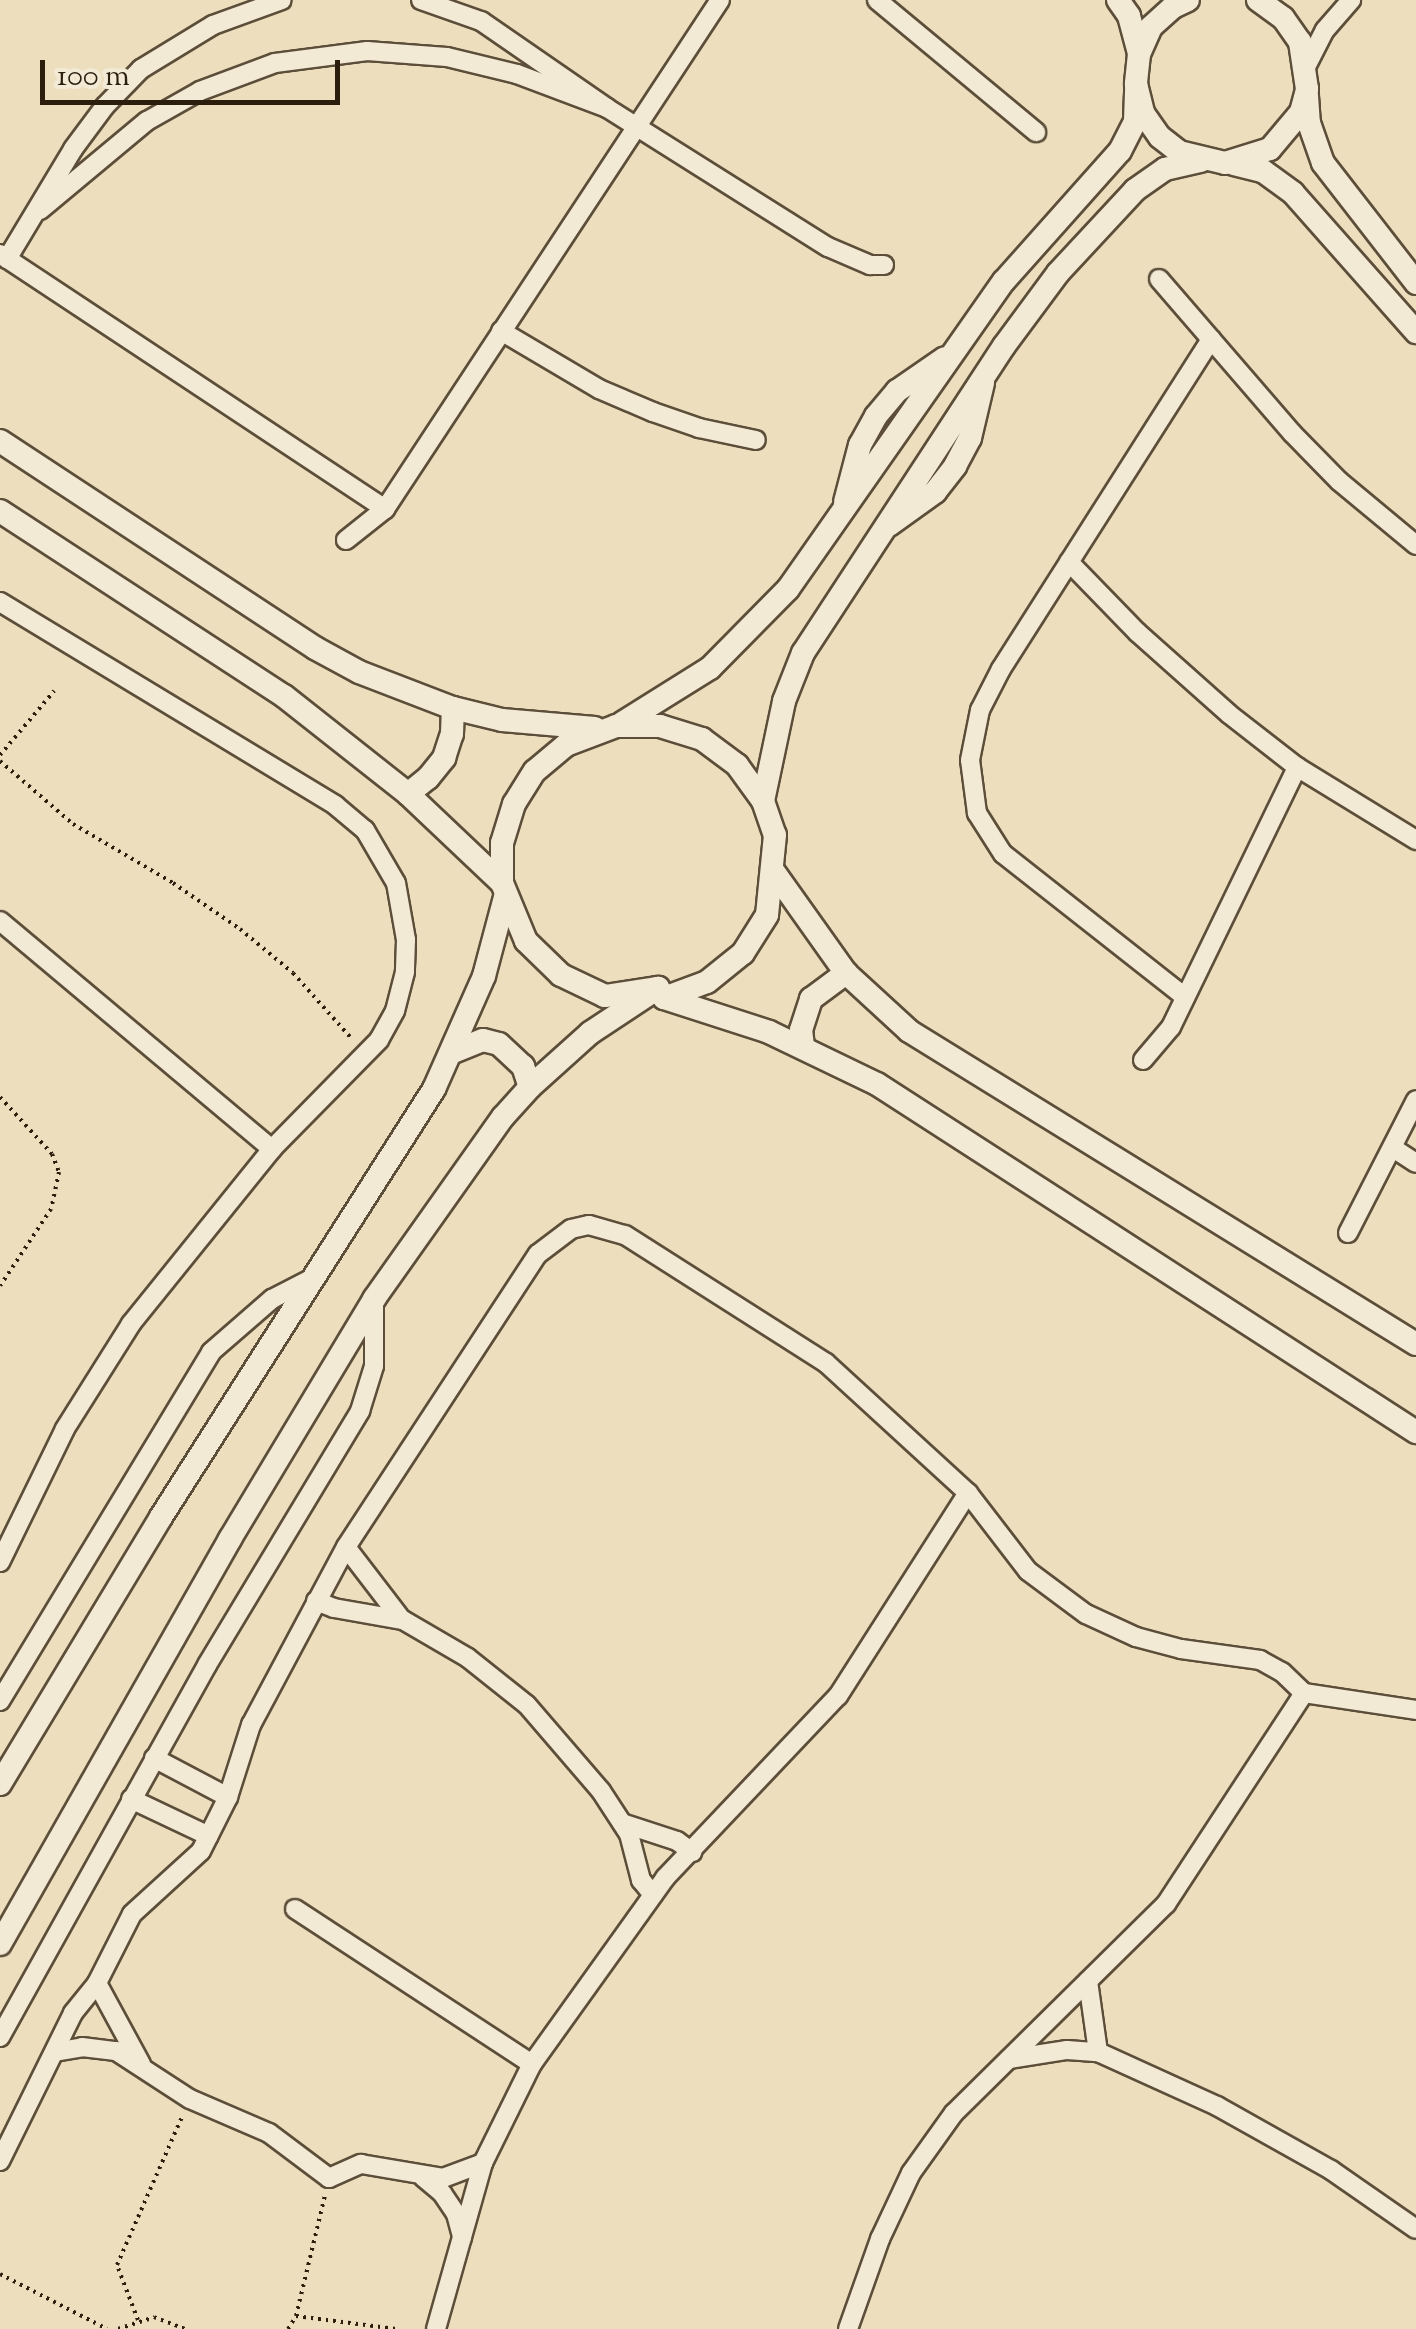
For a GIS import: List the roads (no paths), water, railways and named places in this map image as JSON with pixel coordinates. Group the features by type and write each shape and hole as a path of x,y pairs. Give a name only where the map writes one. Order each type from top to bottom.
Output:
{"street":[{"path":"282,0 212,24 142,68 105,106 73,149 40,210 4,256 386,509"},
{"path":"421,0 481,21 607,108 828,246 860,262 884,265"},
{"path":"346,540 386,509 720,0"},
{"path":"877,0 1036,132"},
{"path":"0,1784 453,1052 484,976 504,890 502,843 521,793 536,771 566,745 664,700 751,630 788,589 952,354 1035,243 1120,151 1135,122 1138,54 1129,16 1118,0"},
{"path":"1138,54 1152,27 1173,7 1188,0"},
{"path":"1258,0 1283,18 1300,42 1307,77 1309,123 1322,163 1416,283"},
{"path":"1225,163 1249,159 1279,140 1301,112 1307,77 1324,30 1351,0"},
{"path":"40,210 147,121 235,76 304,58 367,51 448,56 516,74 607,108"},
{"path":"1136,84 1143,113 1160,137 1201,161"},
{"path":"763,801 779,717 802,654 968,398 1058,273 1114,210 1152,176 1201,161 1264,171 1293,194 1416,332"},
{"path":"1159,279 1339,481 1416,545"},
{"path":"501,331 599,388 653,412 699,428 756,440"},
{"path":"1185,997 1020,872 984,830 972,797 970,760 980,710 1001,669 1211,339"},
{"path":"844,509 860,445 876,416 910,380 952,354"},
{"path":"882,529 910,513 955,466 970,438 984,375"},
{"path":"936,378 968,398"},
{"path":"0,441 315,648 390,686 453,708 553,726 660,726 702,740 738,765 763,801 775,835 767,915 743,954 708,982 661,993 605,996 560,975 526,941 504,890 408,794 284,696 0,512"},
{"path":"866,478 901,500"},
{"path":"1069,562 1182,674 1297,767 1416,840"},
{"path":"0,602 334,805 365,830 396,882 406,940 405,972 395,1011 365,1054 272,1149 131,1324 65,1430 0,1562"},
{"path":"408,794 444,758 452,734 453,708"},
{"path":"1143,1060 1161,1043 1297,767"},
{"path":"772,868 846,973 943,1056 1416,1344"},
{"path":"0,921 272,1149"},
{"path":"802,1046 804,1014 811,999 846,973"},
{"path":"0,1944 230,1539 374,1300 502,1117 530,1087 590,1033 661,993 802,1046 912,1105 1416,1432"},
{"path":"453,1052 483,1040 499,1044 523,1066 530,1087"},
{"path":"1348,1233 1416,1100"},
{"path":"1394,1148 1416,1163"},
{"path":"0,2161 73,2013 97,1983 132,1914 201,1851 228,1797 251,1725 346,1547 538,1254 570,1230 589,1225 625,1235 826,1363 968,1493 1028,1571 1086,1614 1136,1638 1181,1650 1260,1660 1282,1672 1304,1693 1416,1710"},
{"path":"0,1701 211,1352 261,1307 309,1280"},
{"path":"0,2037 154,1758 366,1398 374,1366 374,1300"},
{"path":"436,2329 482,2162 532,2064 653,1895 838,1696 968,1493"},
{"path":"346,1547 364,1567 381,1598 403,1620 468,1658 527,1706 578,1761 629,1834 641,1880 653,1895"},
{"path":"316,1601 403,1620"},
{"path":"848,2329 880,2240 911,2173 954,2113 1166,1904 1304,1693"},
{"path":"154,1758 228,1797"},
{"path":"131,1799 209,1836"},
{"path":"621,1822 668,1838 692,1852"},
{"path":"295,1910 532,2064"},
{"path":"1088,1981 1098,2052"},
{"path":"97,1983 141,2064"},
{"path":"55,2052 82,2047 116,2051 190,2099 269,2134 329,2178 362,2164 422,2176 454,2175 482,2162"},
{"path":"1005,2060 1067,2050 1098,2052 1233,2115 1331,2170 1416,2229"},
{"path":"422,2176 442,2192 456,2214 462,2239"}]}
